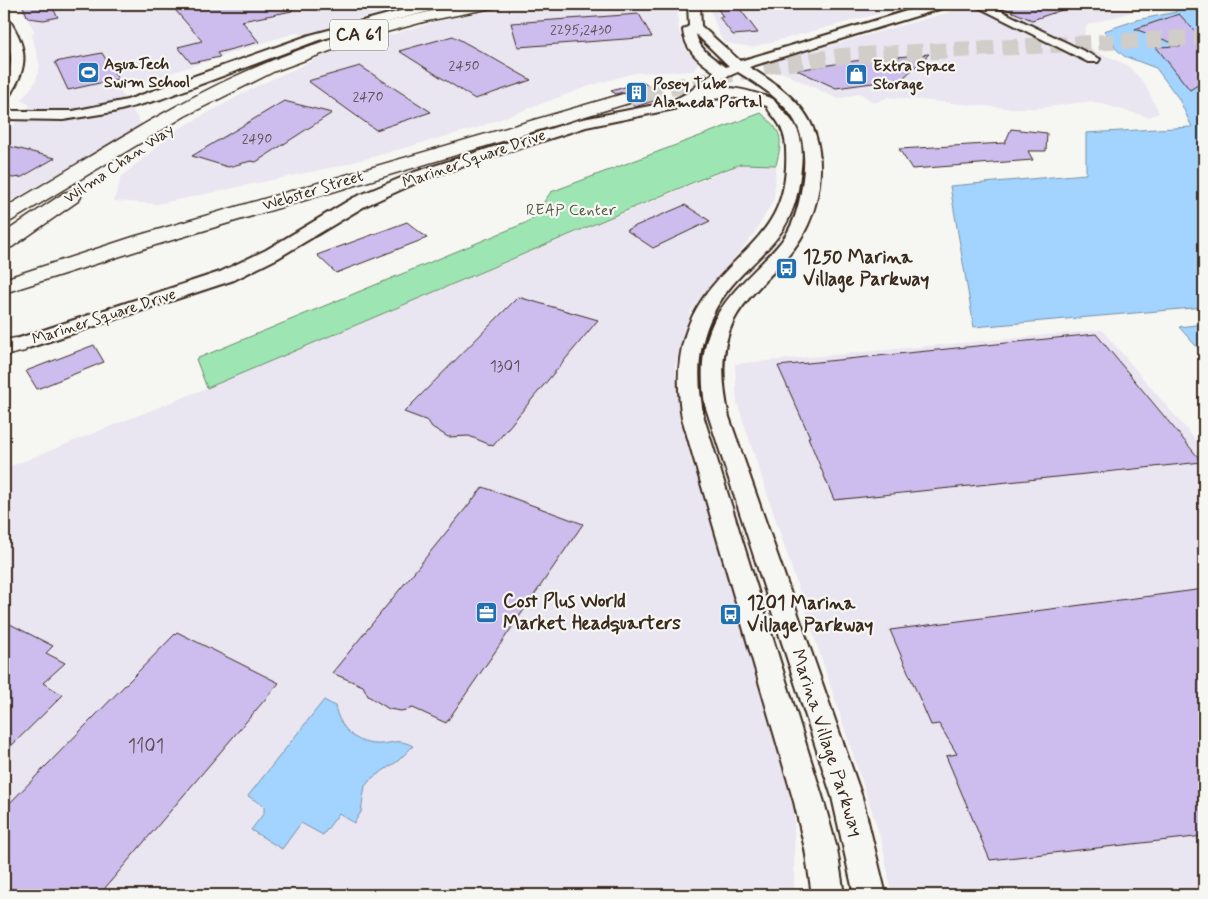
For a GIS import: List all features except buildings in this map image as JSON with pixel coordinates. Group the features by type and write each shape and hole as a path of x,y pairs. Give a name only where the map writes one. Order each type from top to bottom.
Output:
{"main road":[{"name":"CA 61","path":"4,217 197,102 228,77 356,36 418,19 492,4"},
{"name":"Wilma Chan Way","path":"4,242 54,209 228,77"},
{"name":"Webster Street","path":"7,298 232,216 623,99"}],"street":[{"path":"386,4 401,13"},
{"path":"4,115 78,114 132,103 228,77 298,43 401,13 441,4"},
{"path":"694,4 695,28"},
{"name":"Mariner Square Drive","path":"8,348 227,276 272,254 360,202 421,175 582,123 662,110 685,101 725,72 739,66 942,4"},
{"path":"978,4 1093,59"},
{"path":"4,21 17,48 19,62 14,78 4,94"},
{"name":"Marina Village Parkway","path":"828,895 821,849 809,802 692,418 688,395 689,354 702,316 717,292 773,232 785,211 795,147 787,122 768,102 706,59 695,47 689,30 695,28 705,34 711,42 739,66 777,91 794,107 808,128 813,159 808,203 800,226 784,248 739,297 724,322 714,356 713,395 718,417 847,797 870,895"},
{"path":"711,42 719,48 736,52 795,48"},
{"path":"685,101 714,92 732,91 749,94 768,102"}],"shaded area":[{"path":"18,4 412,4 304,34 295,33 119,90 142,125 4,205 4,130 12,127 30,105 21,100 35,83 40,66 32,35 35,32"},
{"path":"554,4 677,4 679,32 686,50 698,62 694,71 634,73 589,86 476,128 343,165 157,204 114,201 121,177 177,130 255,87 334,51 443,20 495,10"},
{"path":"708,4 915,4 752,47 726,43 720,36"},
{"path":"990,4 1092,4 1135,11 1087,25 1083,38 1071,43"},
{"path":"975,5 1067,49 1088,48 1127,65 1144,83 1159,113 1148,117 1091,101 1039,108 1007,108 888,97 874,103 860,93 838,99 765,64"},
{"path":"741,164 776,165 774,199 754,234 691,310 675,367 689,445 794,810 794,895 4,895 4,469 207,388"},
{"path":"1102,330 1204,450 1204,895 892,895 882,842 737,402 735,364"}],"green space":[{"name":"REAP Center","path":"761,113 774,126 779,136 780,148 776,165 741,164 713,174 207,388 196,359 530,221 551,192"}],"water":[{"path":"1171,4 1204,4 1204,307 974,327 950,186 1086,174 1086,133 1192,127 1179,99 1156,68 1124,56 1114,47 1115,44 1104,31 1137,20 1176,12"},
{"path":"1204,324 1204,355 1179,327"},
{"path":"324,700 335,706 344,727 354,737 367,743 402,742 413,746 398,761 372,778 365,786 361,812 354,823 339,813 323,835 301,823 282,849 251,830 264,813 264,806 248,796"}],"tunnel":[{"path":"623,99 767,66 842,56 1204,37"}],"place":[{"name":"AquaTech Swim School","path":"88,73"},
{"name":"Extra Space Storage","path":"857,75"},
{"name":"Posey Tube Alameda Portal","path":"637,93"},
{"name":"1250 Marina Village Parkway","path":"787,268"},
{"name":"Cost Plus World Market Headquarters","path":"487,612"},
{"name":"1201 Marina Village Parkway","path":"731,614"}]}
